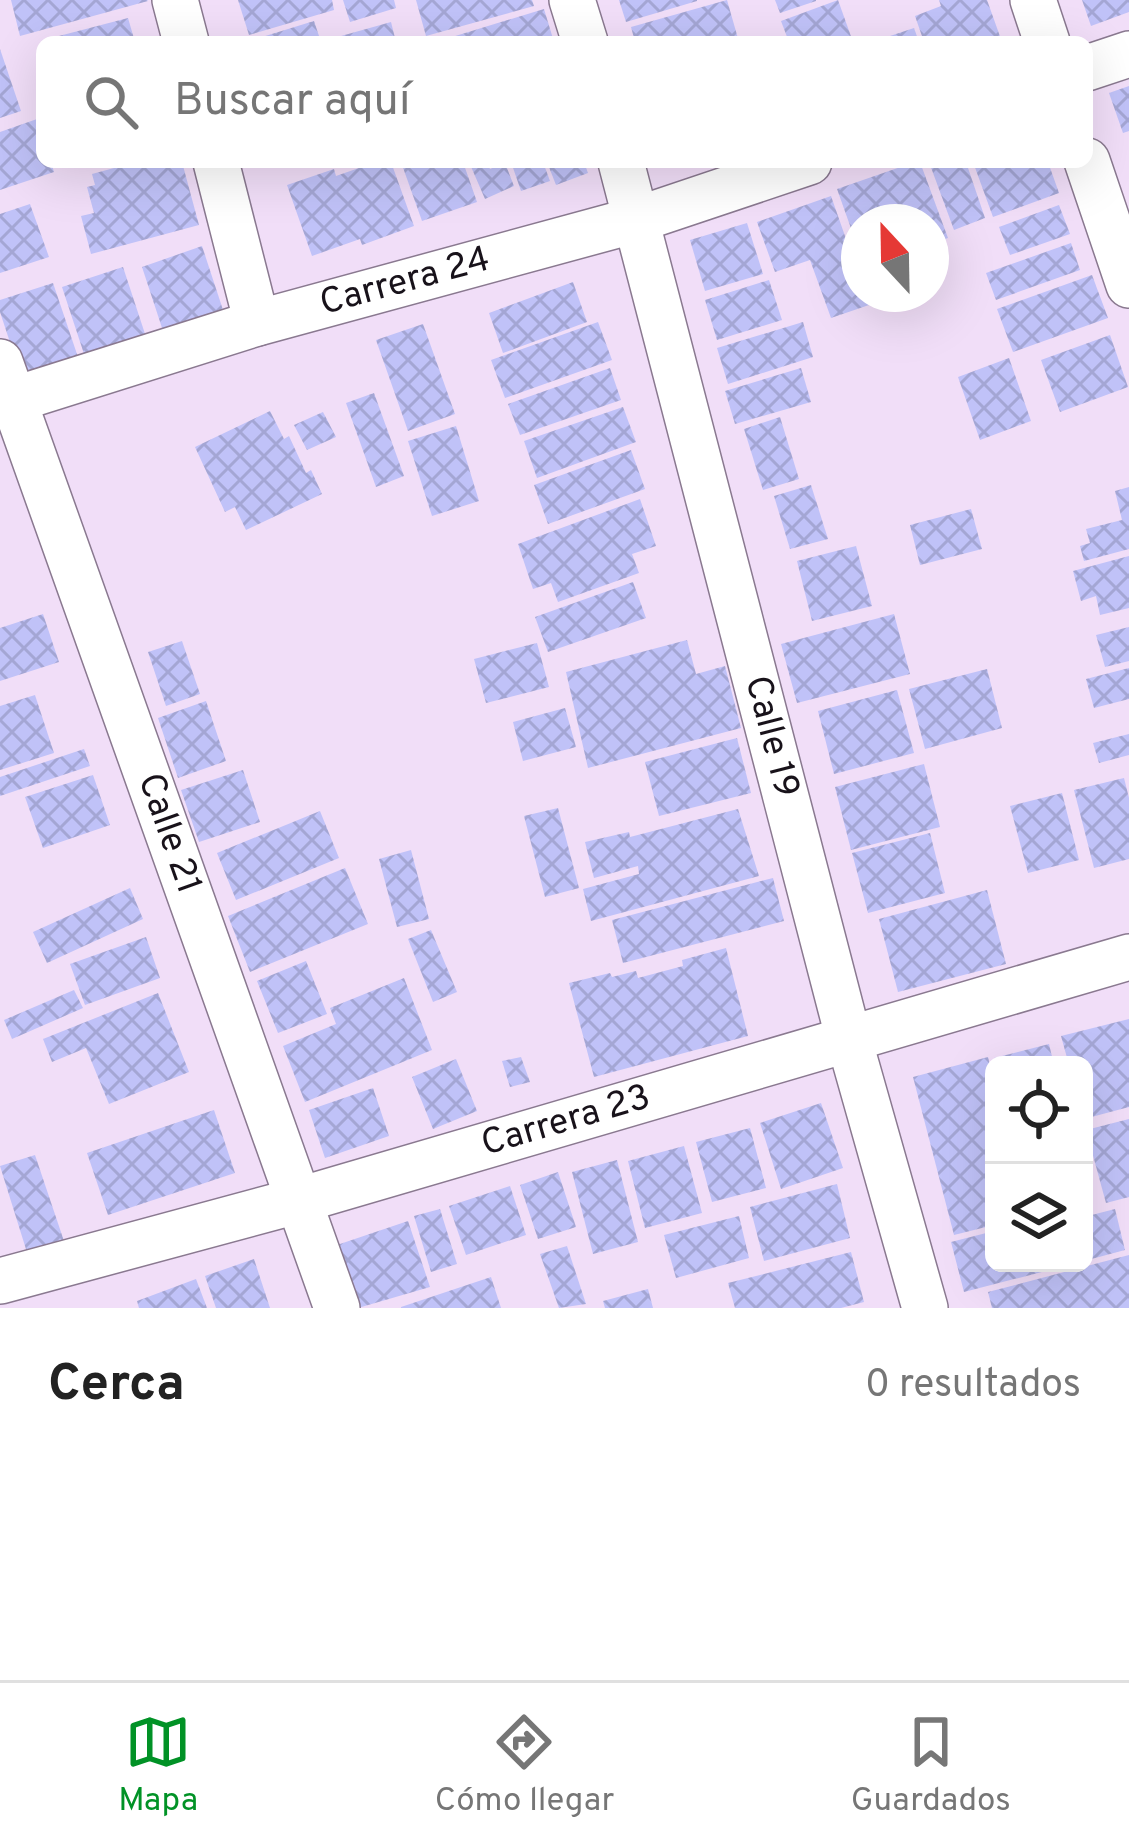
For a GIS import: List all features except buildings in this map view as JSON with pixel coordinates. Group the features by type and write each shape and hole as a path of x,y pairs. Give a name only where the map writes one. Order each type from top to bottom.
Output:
{"street":[{"path":"175,0 184,36"},
{"path":"572,0 583,36"},
{"path":"1033,0 1045,36"},
{"path":"1093,66 1129,54"},
{"path":"218,168 257,323"},
{"name":"Calle 19","path":"623,168 848,1036 925,1308"},
{"name":"Carrera 24","path":"5,388 639,219 791,168"},
{"path":"1089,168 1129,285"},
{"name":"Calle 21","path":"5,388 338,1308"},
{"name":"Carrera 23","path":"0,1281 300,1200 1129,957"}]}
